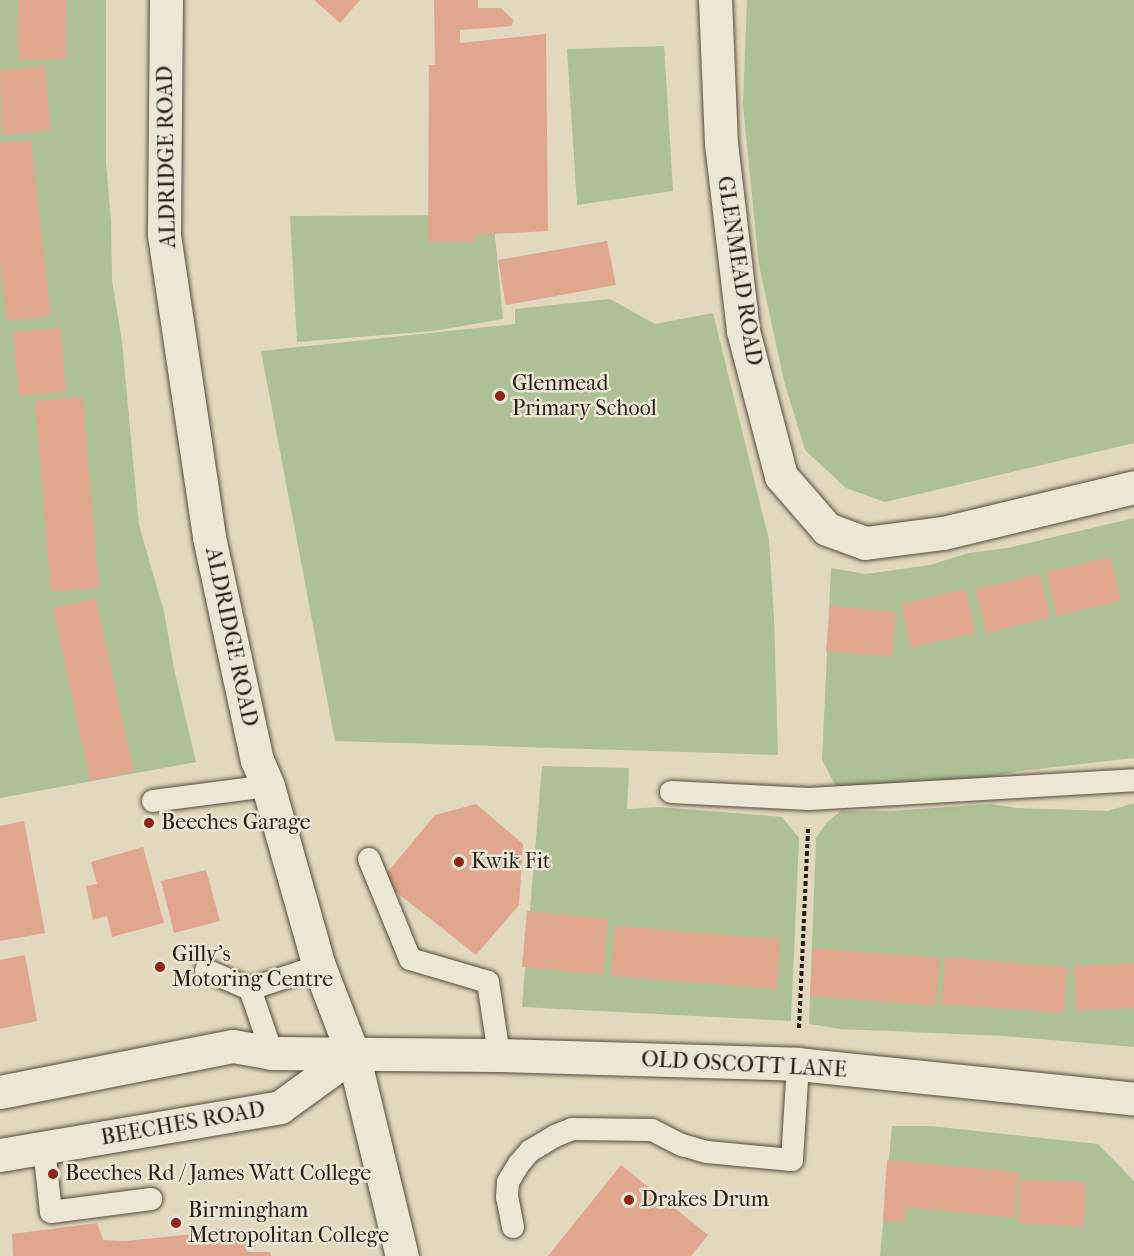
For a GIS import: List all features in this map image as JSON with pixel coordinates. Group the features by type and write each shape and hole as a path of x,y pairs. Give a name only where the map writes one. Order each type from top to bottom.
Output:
{"street":[{"name":"ALDRIDGE ROAD","path":"166,0 164,236 209,537 257,760 267,786 319,966 353,1054 402,1256"},
{"name":"GLENMEAD ROAD","path":"715,0 721,143 743,331 781,477 827,530 865,543 942,533 1134,487"},
{"path":"0,1092 233,1046 272,1053 353,1054"},
{"name":"OLD OSCOTT LANE","path":"353,1054 499,1055 798,1064 1134,1099"},
{"name":"BEECHES ROAD","path":"0,1155 280,1107 353,1054"}],"lane":[{"path":"672,792 809,799 1134,780"},
{"path":"153,801 267,786"},
{"path":"369,859 410,959 488,982 499,1055"},
{"path":"206,970 250,989 319,966"},
{"path":"250,989 272,1053"},
{"path":"513,1227 507,1197 508,1182 530,1151 572,1129 652,1130 682,1145 707,1152 792,1160 798,1064"},
{"path":"44,1148 51,1212 151,1199"}],"path":[{"path":"798,1064 809,799"}],"green space":[{"path":"0,0 106,0 106,163 111,221 112,280 122,342 139,525 164,612 174,669 196,762 0,798"},
{"path":"747,0 1134,0 1134,443 885,502 846,488 805,450 784,381 759,265 743,105"},
{"path":"664,46 673,191 577,205 567,49"},
{"path":"493,215 503,319 433,331 297,342 290,216"},
{"path":"610,299 655,324 713,313 769,540 778,755 335,741 261,351 515,324 515,309"},
{"path":"1134,518 1134,758 1019,771 981,779 837,788 822,760 831,568 866,574 930,565 968,553 1008,548"},
{"path":"542,766 629,768 627,809 660,807 782,817 799,838 791,1021 522,1007"},
{"path":"1134,803 1134,1047 1004,1036 841,1029 809,1024 816,838 827,822 841,811 892,811 990,804 1018,808 1108,811"},
{"path":"892,1126 930,1126 1098,1144 1134,1181 1134,1256 880,1256"}],"building":[{"path":"18,0 66,0 67,59 19,60"},
{"path":"314,0 360,0 340,23"},
{"path":"434,0 478,0 478,8 501,8 513,20 512,26 460,30 460,43 546,34 548,231 475,235 476,242 428,242 429,65 435,65"},
{"path":"45,66 51,130 2,135 0,70"},
{"path":"31,140 51,316 7,321 0,260 0,143"},
{"path":"607,241 616,285 506,305 498,260"},
{"path":"61,328 66,392 19,396 13,332"},
{"path":"83,397 99,588 51,592 35,401"},
{"path":"1111,557 1121,601 1057,616 1046,572"},
{"path":"1040,574 1050,618 986,633 976,589"},
{"path":"965,589 975,633 911,648 901,604"},
{"path":"96,598 134,771 90,781 53,608"},
{"path":"830,606 896,612 892,657 826,651"},
{"name":"Kwik Fit","path":"476,804 523,844 519,905 476,955 381,880 435,815"},
{"path":"24,821 45,933 0,941 0,826"},
{"path":"143,847 164,923 112,937 107,916 93,920 86,886 97,884 91,862"},
{"path":"206,870 220,921 174,933 161,881"},
{"path":"527,911 608,919 603,975 522,967"},
{"path":"615,926 780,939 777,989 611,976"},
{"path":"813,948 940,958 936,1006 810,996"},
{"path":"25,955 37,1021 0,1029 0,960"},
{"path":"945,957 1067,967 1064,1013 941,1004"},
{"path":"1134,963 1134,1008 1076,1011 1074,966"},
{"path":"887,1160 1019,1172 1015,1218 906,1207 905,1223 883,1221"},
{"name":"Drakes Drum","path":"621,1165 708,1235 691,1256 548,1256"},
{"path":"1020,1179 1086,1182 1084,1227 1018,1223"},
{"path":"97,1223 103,1240 125,1241 244,1229 247,1252 270,1252 271,1256 13,1256 12,1234"}],"place":[{"name":"Glenmead Primary School","path":"500,396"},
{"name":"Beeches Garage","path":"149,823"},
{"name":"Kwik Fit","path":"459,862"},
{"name":"Gilly's Motoring Centre","path":"160,967"},
{"name":"Beeches Rd / James Watt College","path":"53,1174"},
{"name":"Drakes Drum","path":"629,1200"},
{"name":"Birmingham Metropolitan College","path":"176,1223"}]}
